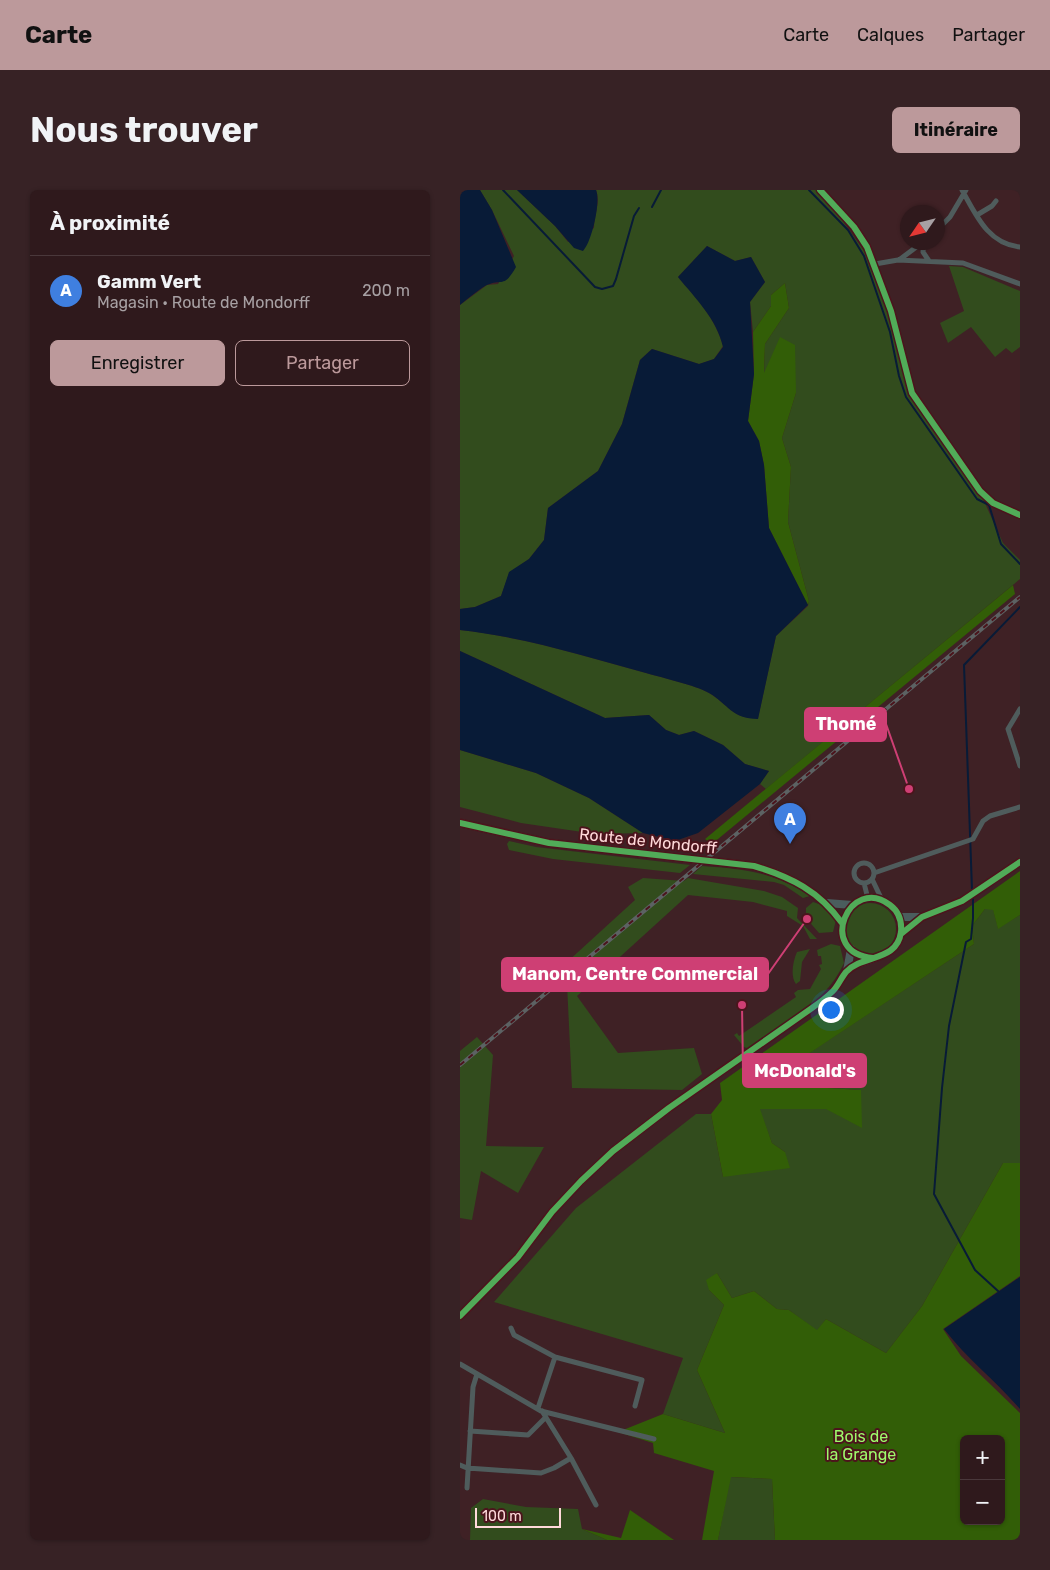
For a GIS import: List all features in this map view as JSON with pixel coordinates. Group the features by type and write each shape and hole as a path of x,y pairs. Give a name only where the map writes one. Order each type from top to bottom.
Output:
{"main road":[{"name":"Route de Mondorff","path":"460,823 549,843 754,866 783,875 805,886 827,903 842,923"},
{"path":"847,972 891,951 901,934 922,918 962,901 1020,862"},
{"path":"827,903 852,905 863,900 882,900 892,907 899,917 901,934"},
{"path":"852,905 842,923 843,937 851,950 865,957 873,958"},
{"path":"899,917 922,918"},
{"path":"460,1316 518,1257 552,1212 613,1151 669,1108 812,1008 834,990 847,972 851,950"}],"street":[{"path":"820,190 854,227 875,264 891,311 912,393 980,490 993,502 1020,515"},
{"path":"964,191 991,235 1011,246 1020,247"},
{"path":"945,222 950,217 964,191"},
{"path":"977,215 992,206 996,201"},
{"path":"898,260 912,250"},
{"path":"923,250 929,261"},
{"path":"875,264 898,260 963,263 1020,284"},
{"path":"1020,709 1008,729 1020,766"},
{"path":"874,873 973,839 984,821 990,816 1020,807"},
{"path":"863,900 867,895 864,883 855,876 854,870 858,865 868,864 874,873"},
{"path":"874,873 872,879 882,900"},
{"path":"864,883 872,879"},
{"path":"511,1328 514,1336 555,1357 642,1380 635,1406"},
{"path":"555,1357 540,1409 571,1458 596,1505"},
{"path":"460,1364 540,1409 654,1439"},
{"path":"467,1488 473,1387 477,1374"},
{"path":"470,1431 528,1435 545,1418"},
{"path":"460,1465 467,1468 541,1473 571,1458"}],"green space":[{"path":"480,190 517,190 555,226 568,242 594,228 598,204 596,190 817,190 837,213 867,255 893,326 909,395 984,501 1003,543 1020,560 1020,579 766,789 760,784 769,771 745,764 723,745 694,731 679,735 666,730 649,715 605,718 460,651 460,630 531,642 696,687 709,693 742,716 758,718 776,636 808,606 809,601 788,522 791,467 782,438 796,393 764,375 765,344 789,308 785,283 771,295 771,306 753,332 750,302 765,282 751,257 735,261 707,246 678,277 716,327 723,346 714,359 699,364 652,349 640,360 622,424 598,471 548,508 544,540 529,559 510,572 501,596 475,607 460,609 460,305 487,285 498,284 514,256 492,210"},
{"path":"949,266 963,267 1020,291 1020,347 1012,353 1006,348 995,357 971,327 948,343 940,323 964,311"},
{"path":"785,283 789,308 765,344 764,373 780,337 795,345 796,393 782,438 791,467 788,522 809,601 808,605 769,528 764,465 759,441 748,421 754,374 753,332 771,306 771,295"},
{"path":"1013,585 1015,594 712,844 705,839"},
{"path":"460,750 536,773 589,798 643,833 596,834 521,823 460,807"},
{"path":"509,841 536,847 690,865 680,873 553,859 509,850 507,844"},
{"path":"702,866 759,873 784,882 810,896 803,898 784,885 774,882 693,874"},
{"path":"1020,871 1020,915 998,929 993,910 985,909 972,926 974,944 763,1084 861,1090 862,1128 826,1109 760,1109 772,1143 785,1152 790,1168 723,1177 711,1114 722,1100 720,1083"},
{"path":"643,878 684,881 688,878 764,891 782,897 798,908 797,918 817,939 810,939 803,926 787,916 787,911 753,902 688,895 577,996 618,1053 694,1048 702,1074 682,1090 572,1088 566,963 635,900 628,887"},
{"path":"813,902 822,905 836,920 833,932 819,933 806,918 806,908"},
{"path":"865,903 875,903 884,907 892,915 896,929 892,943 884,951 875,955 865,955 856,951 848,943 844,934 844,924 848,915 856,907"},
{"path":"985,909 993,909 998,928 1020,915 1020,1163 1003,1163 922,1306 886,1353 826,1319 817,1331 789,1310 777,1309 754,1291 732,1298 717,1273 709,1290 724,1305 697,1370 725,1433 663,1414 683,1358 494,1302 576,1208 696,1114 711,1114 723,1177 785,1152 772,1143 759,1109 826,1109 861,1090 762,1084 974,944 972,926"},
{"path":"831,944 840,946 844,963 826,990 789,1022 749,1049 744,1047 734,1035 737,1033 739,1036 796,997 794,993 798,990 810,989 821,969 819,965 822,964 821,956 818,956 817,950"},
{"path":"810,949 802,962 800,981 796,984 793,977 793,968 797,952"},
{"path":"477,1037 493,1055 486,1146 544,1147 518,1193 481,1171 472,1220 460,1218 460,1051"},
{"name":"Bois de la Grange","path":"1003,1163 1020,1163 1020,1276 943,1329 961,1356 1020,1413 1020,1540 775,1540 772,1479 731,1477 718,1540 702,1540 714,1471 654,1453 653,1443 618,1432 663,1414 725,1433 697,1370 724,1305 709,1290 706,1280 717,1273 732,1298 754,1291 777,1309 789,1310 817,1330 826,1319 886,1353 922,1306"},
{"path":"730,1477 772,1479 775,1540 718,1540"},
{"path":"483,1499 526,1507 578,1509 582,1529 607,1540 470,1540 471,1508"},
{"path":"630,1510 674,1540 607,1540 582,1529 621,1538"}],"water":[{"path":"460,190 480,190 492,210 516,267 505,281 485,286 460,305"},
{"path":"517,190 596,190 595,221 590,239 583,251 574,248 555,226"},
{"path":"707,246 735,261 751,257 765,282 750,302 754,374 748,421 759,441 764,465 769,528 808,605 776,636 758,719 736,714 709,693 687,684 554,648 507,637 460,630 460,609 475,607 501,596 509,572 529,559 544,540 548,508 598,471 622,424 640,360 652,349 699,364 714,359 723,347 711,318 678,277"},
{"path":"460,651 605,718 649,715 666,730 679,735 694,731 723,745 745,764 769,771 760,784 698,833 675,841 643,833 589,798 536,773 460,750"},
{"path":"1020,1277 1020,1409 944,1329"}],"waterway":[{"path":"503,190 595,287 602,289 613,286 634,216 639,208"},
{"path":"652,207 661,190"},
{"path":"809,190 848,230 864,256 890,332 899,376 906,397 977,499 989,505 1001,544 1020,564"},
{"path":"972,890 964,665 1020,607"},
{"path":"973,897 971,939 966,942 949,1026 934,1194 975,1270 998,1291"}],"railway":[{"path":"460,1065 1020,597"}],"cycle path":[{"path":"820,190 854,227 867,247 891,311 912,393 980,491 993,503 1020,515"},
{"path":"460,823 549,843 754,866 792,880 814,894 824,902 842,923"},
{"path":"901,934 922,917 962,901 1020,862"},
{"path":"460,1316 518,1257 552,1212 613,1151 669,1108 820,1002 833,991 846,972 853,966 886,953 893,948 898,942 901,932 899,917 890,905 875,898 862,900 852,907 845,918 842,931 846,943 855,953 873,958"}],"place":[{"name":"Thomé","path":"909,789"},
{"name":"Gamm Vert","path":"790,844"},
{"name":"Manom, Centre Commercial","path":"807,919"},
{"name":"McDonald's","path":"742,1005"}]}
